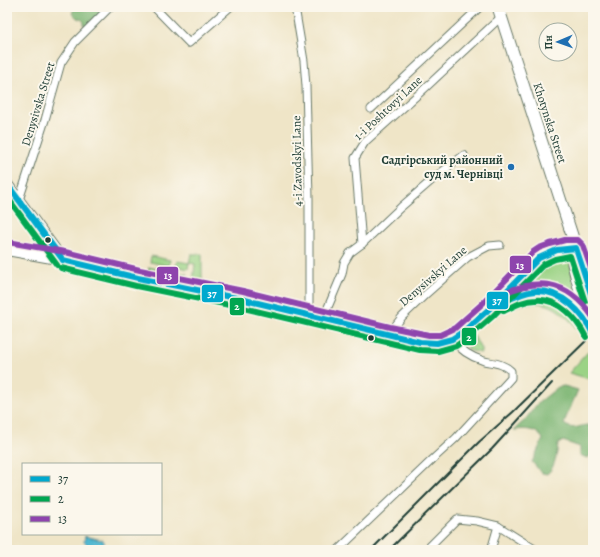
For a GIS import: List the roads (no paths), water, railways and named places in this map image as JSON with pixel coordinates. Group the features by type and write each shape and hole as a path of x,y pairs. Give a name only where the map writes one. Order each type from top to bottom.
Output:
{"highway":[{"name":"Khotynska Street","path":"500,12 593,300"},
{"name":"Khotynska Street","path":"576,248 573,264 591,329"}],"main road":[{"path":"7,184 63,260"},
{"path":"7,250 63,260 428,343 442,342 452,339 464,332 548,252 558,249 576,248"},
{"path":"488,310 524,292 549,292 562,297 568,302 580,313 591,329"}],"street":[{"name":"Denysivska Street","path":"19,200 45,120 61,63 75,42 110,7"},
{"path":"154,7 189,43 230,7"},
{"name":"4-i Zavodskyi Lane","path":"295,7 304,62 306,86 309,198 309,316"},
{"path":"371,109 480,7"},
{"name":"1-i Poshtovyi Lane","path":"362,244 355,158 359,150 365,142 422,91 500,12"},
{"path":"323,319 334,296 350,253 362,244 401,207 464,154"},
{"name":"Denysivskyi Lane","path":"388,335 424,295 468,257 489,246 500,245"},
{"path":"338,550 456,438 511,378 511,371 507,367 483,361 467,353 458,347 452,339"},
{"path":"426,550 457,519 477,521 498,526 536,550"},
{"path":"491,550 498,526"}],"water":[{"path":"85,536 104,541 104,549 91,548 84,542"}],"railway":[{"path":"371,550 479,442 513,412 593,334"},
{"path":"389,550 492,449 552,383"}],"place":[{"name":"Садгірський районний суд м. Чернівці","path":"511,167"}]}
